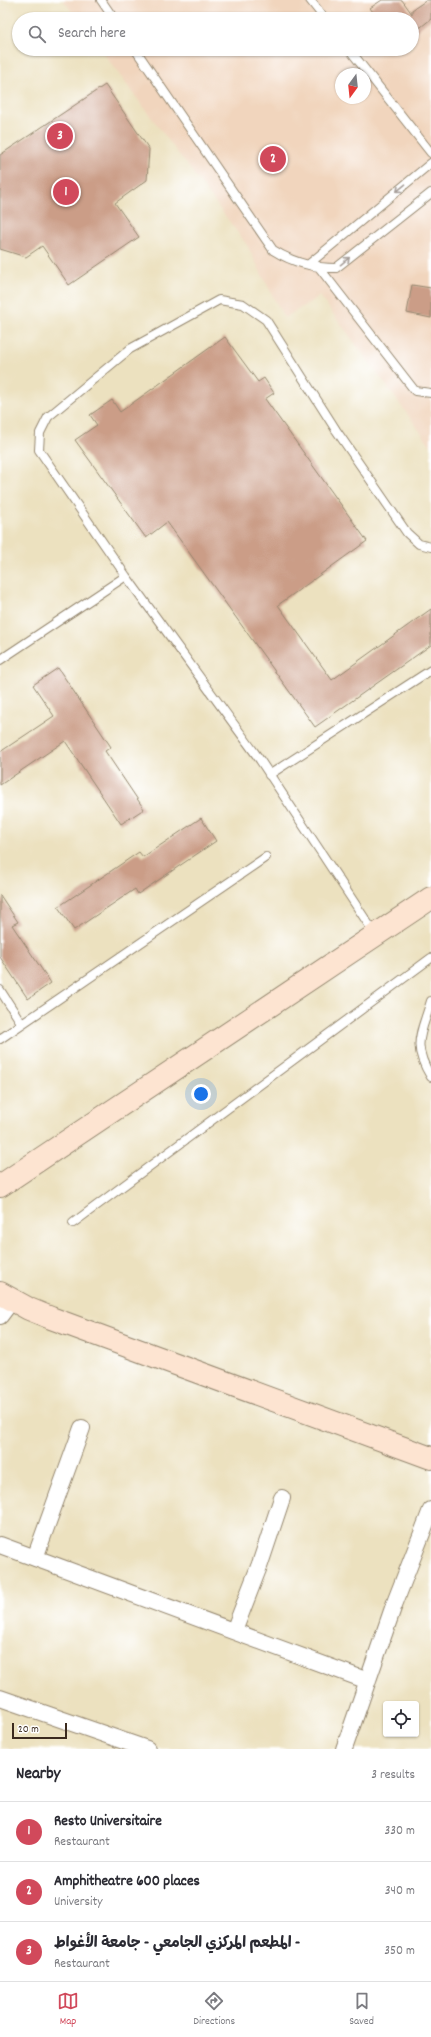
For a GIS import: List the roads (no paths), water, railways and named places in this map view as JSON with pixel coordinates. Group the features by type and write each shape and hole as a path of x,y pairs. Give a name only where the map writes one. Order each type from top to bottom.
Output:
{"street":[{"path":"0,1186 431,898"},
{"path":"4,1303 51,1318 431,1458"},
{"path":"35,1558 82,1428"},
{"path":"234,1631 260,1564 282,1498"},
{"path":"344,1749 394,1605 431,1510"},
{"path":"0,1545 368,1681"},
{"path":"0,1698 147,1749"}],"lane":[{"path":"101,0 109,12"},
{"path":"310,0 319,12"},
{"path":"140,56 273,250 286,258 313,265 336,268 431,193"},
{"path":"355,56 431,153"},
{"path":"313,265 431,163"},
{"path":"313,265 415,391 431,393"},
{"path":"376,936 269,775 126,576 39,450 40,433 48,417 130,349 219,300 243,304 266,320 336,430 406,533 419,544 431,546"},
{"path":"0,660 126,576"},
{"path":"269,775 431,670"},
{"path":"0,1039 266,857"},
{"path":"73,1223 431,958"},
{"path":"0,990 22,1024"},
{"path":"431,1001 420,1035 418,1048 422,1062 431,1077"}],"place":[{"name":"المطعم المركزي الجامعي - جامعة الأغواط -","path":"60,136"},
{"name":"Amphitheatre 600 places","path":"273,159"},
{"name":"Resto Universitaire","path":"66,192"}]}
